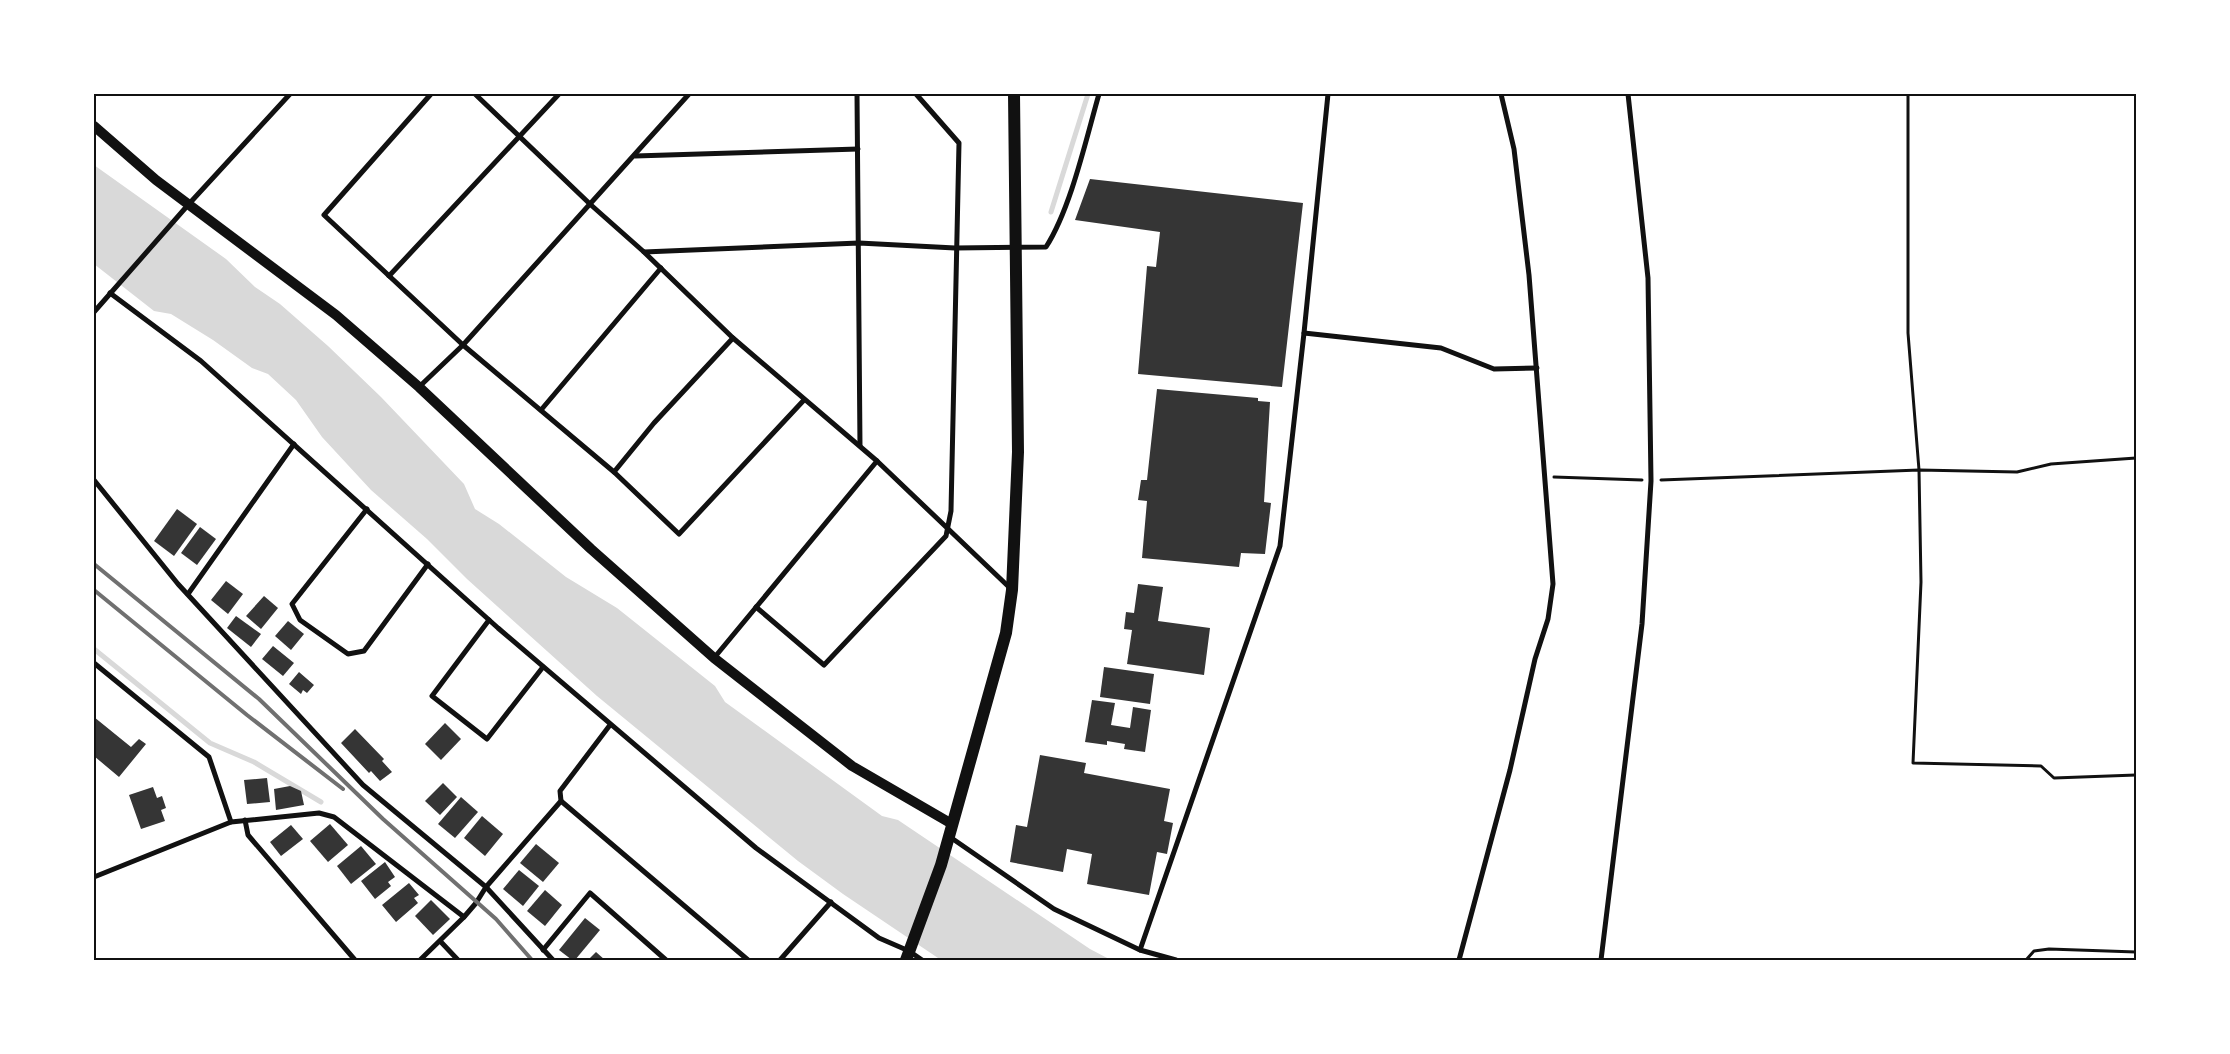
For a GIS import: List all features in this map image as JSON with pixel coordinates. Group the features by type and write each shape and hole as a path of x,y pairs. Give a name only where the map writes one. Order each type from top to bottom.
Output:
{"highway":[{"path":"908,956 941,864 1006,632 1012,590 1018,452 1014,249 1014,94"}],"main road":[{"path":"94,126 188,205 336,315 419,387 591,549 714,658 852,766 950,830"}],"street":[{"path":"94,312 188,205 290,94"},
{"path":"431,94 324,216 463,345 614,472 679,534 804,400"},
{"path":"474,94 591,205 661,268 733,338 877,461 1012,590"},
{"path":"389,276 520,138 559,94"},
{"path":"419,387 463,345 689,94"},
{"path":"857,94 860,243 860,446"},
{"path":"756,607 824,665 946,536 951,511 955,248 959,143 916,94"},
{"path":"644,252 860,243 955,248 1014,249 1046,247 1052,238 1072,185 1098,94"},
{"path":"1140,950 1280,546 1328,94"},
{"path":"1460,960 1510,770 1535,659 1548,619 1553,584 1529,275 1514,149 1501,94"},
{"path":"1601,960 1642,624 1651,481 1648,278 1628,94"},
{"path":"635,156 858,149"},
{"path":"541,410 661,268"},
{"path":"110,293 201,361 367,508 489,620 756,848 880,938 908,956 922,960"},
{"path":"1304,333 1441,348 1494,369 1537,368"},
{"path":"614,472 654,423 733,338"},
{"path":"188,594 294,444"},
{"path":"714,658 877,461"},
{"path":"94,480 188,594 363,785 486,887 553,960"},
{"path":"367,508 292,604 300,620 348,654 364,651 428,564"},
{"path":"489,620 432,696 487,739 543,667"},
{"path":"94,663 209,757 231,822"},
{"path":"610,725 560,791 561,801 748,960"},
{"path":"420,960 441,942 464,917 486,887 561,801"},
{"path":"94,876 231,822 319,813 334,817 464,917"},
{"path":"246,820 248,835 355,960"},
{"path":"950,830 1054,909 1140,950 1176,960"},
{"path":"543,950 590,893 666,960"},
{"path":"780,960 831,902"},
{"path":"441,942 458,960"}],"path":[{"path":"1908,94 1908,333 1918,470 1921,582 1913,763 2040,766 2054,778 2136,775"},
{"path":"1546,477 1651,481 1918,470 2017,472 2051,464 2136,458"},
{"path":"2026,960 2034,950 2049,948 2136,952"}],"shaded area":[{"path":"94,165 226,259 255,287 280,304 328,346 381,397 464,484 475,509 499,524 566,577 617,608 715,686 725,702 882,816 898,820 1090,949 1111,960 941,960 843,894 798,861 597,696 467,579 427,539 371,490 322,437 296,400 268,374 252,368 213,340 171,314 154,311 94,264"}],"building":[{"path":"1090,179 1303,203 1282,387 1138,374 1147,266 1156,267 1160,232 1075,220"},
{"path":"1157,389 1258,398 1258,401 1270,402 1264,502 1271,503 1265,554 1241,553 1239,567 1142,558 1147,501 1138,500 1141,480 1147,480"},
{"path":"177,509 197,524 174,556 154,541"},
{"path":"200,527 216,539 197,565 181,553"},
{"path":"226,581 243,594 228,614 211,600"},
{"path":"1138,584 1163,587 1158,621 1210,628 1204,675 1127,664 1132,630 1124,629 1126,612 1134,613"},
{"path":"264,596 278,608 261,629 246,616"},
{"path":"236,616 261,634 251,647 227,628"},
{"path":"288,621 304,634 291,650 275,636"},
{"path":"273,646 294,663 283,676 262,659"},
{"path":"1104,667 1154,674 1150,704 1100,697"},
{"path":"299,672 314,685 307,693 303,690 301,694 289,684"},
{"path":"1092,700 1115,703 1111,725 1130,728 1133,707 1151,710 1145,752 1124,749 1125,744 1107,741 1107,745 1085,742"},
{"path":"94,717 131,747 139,739 146,744 119,777 94,756"},
{"path":"445,723 461,739 441,760 425,744"},
{"path":"355,729 384,759 382,761 392,772 380,781 371,771 369,773 341,743"},
{"path":"1040,755 1086,763 1084,773 1170,789 1164,821 1173,823 1167,854 1157,852 1149,895 1087,884 1092,854 1067,849 1063,872 1010,862 1016,825 1027,827"},
{"path":"267,778 270,802 247,804 244,780"},
{"path":"443,783 457,797 440,815 425,801"},
{"path":"290,786 301,791 304,805 276,810 274,789"},
{"path":"153,787 157,798 162,796 166,808 161,810 165,821 141,829 129,795"},
{"path":"461,797 478,812 455,838 438,824"},
{"path":"482,816 503,834 485,856 464,838"},
{"path":"330,824 348,845 328,862 310,841"},
{"path":"291,825 303,839 281,856 270,842"},
{"path":"536,844 559,863 543,882 520,863"},
{"path":"361,846 376,864 351,884 337,866"},
{"path":"385,862 395,877 388,882 391,886 375,899 361,881"},
{"path":"519,870 539,886 523,906 503,889"},
{"path":"409,883 419,895 414,898 418,903 396,922 382,905"},
{"path":"545,890 562,905 545,926 527,911"},
{"path":"431,900 450,919 433,935 415,916"},
{"path":"585,918 600,930 575,960 572,960 559,950"},
{"path":"596,952 605,960 588,960"}],"waterway":[{"path":"1051,212 1088,94"},
{"path":"94,649 210,743 254,762 321,802"}],"railway":[{"path":"94,564 259,699 383,819 496,919 532,960"},
{"path":"94,590 247,715 343,789"}]}
